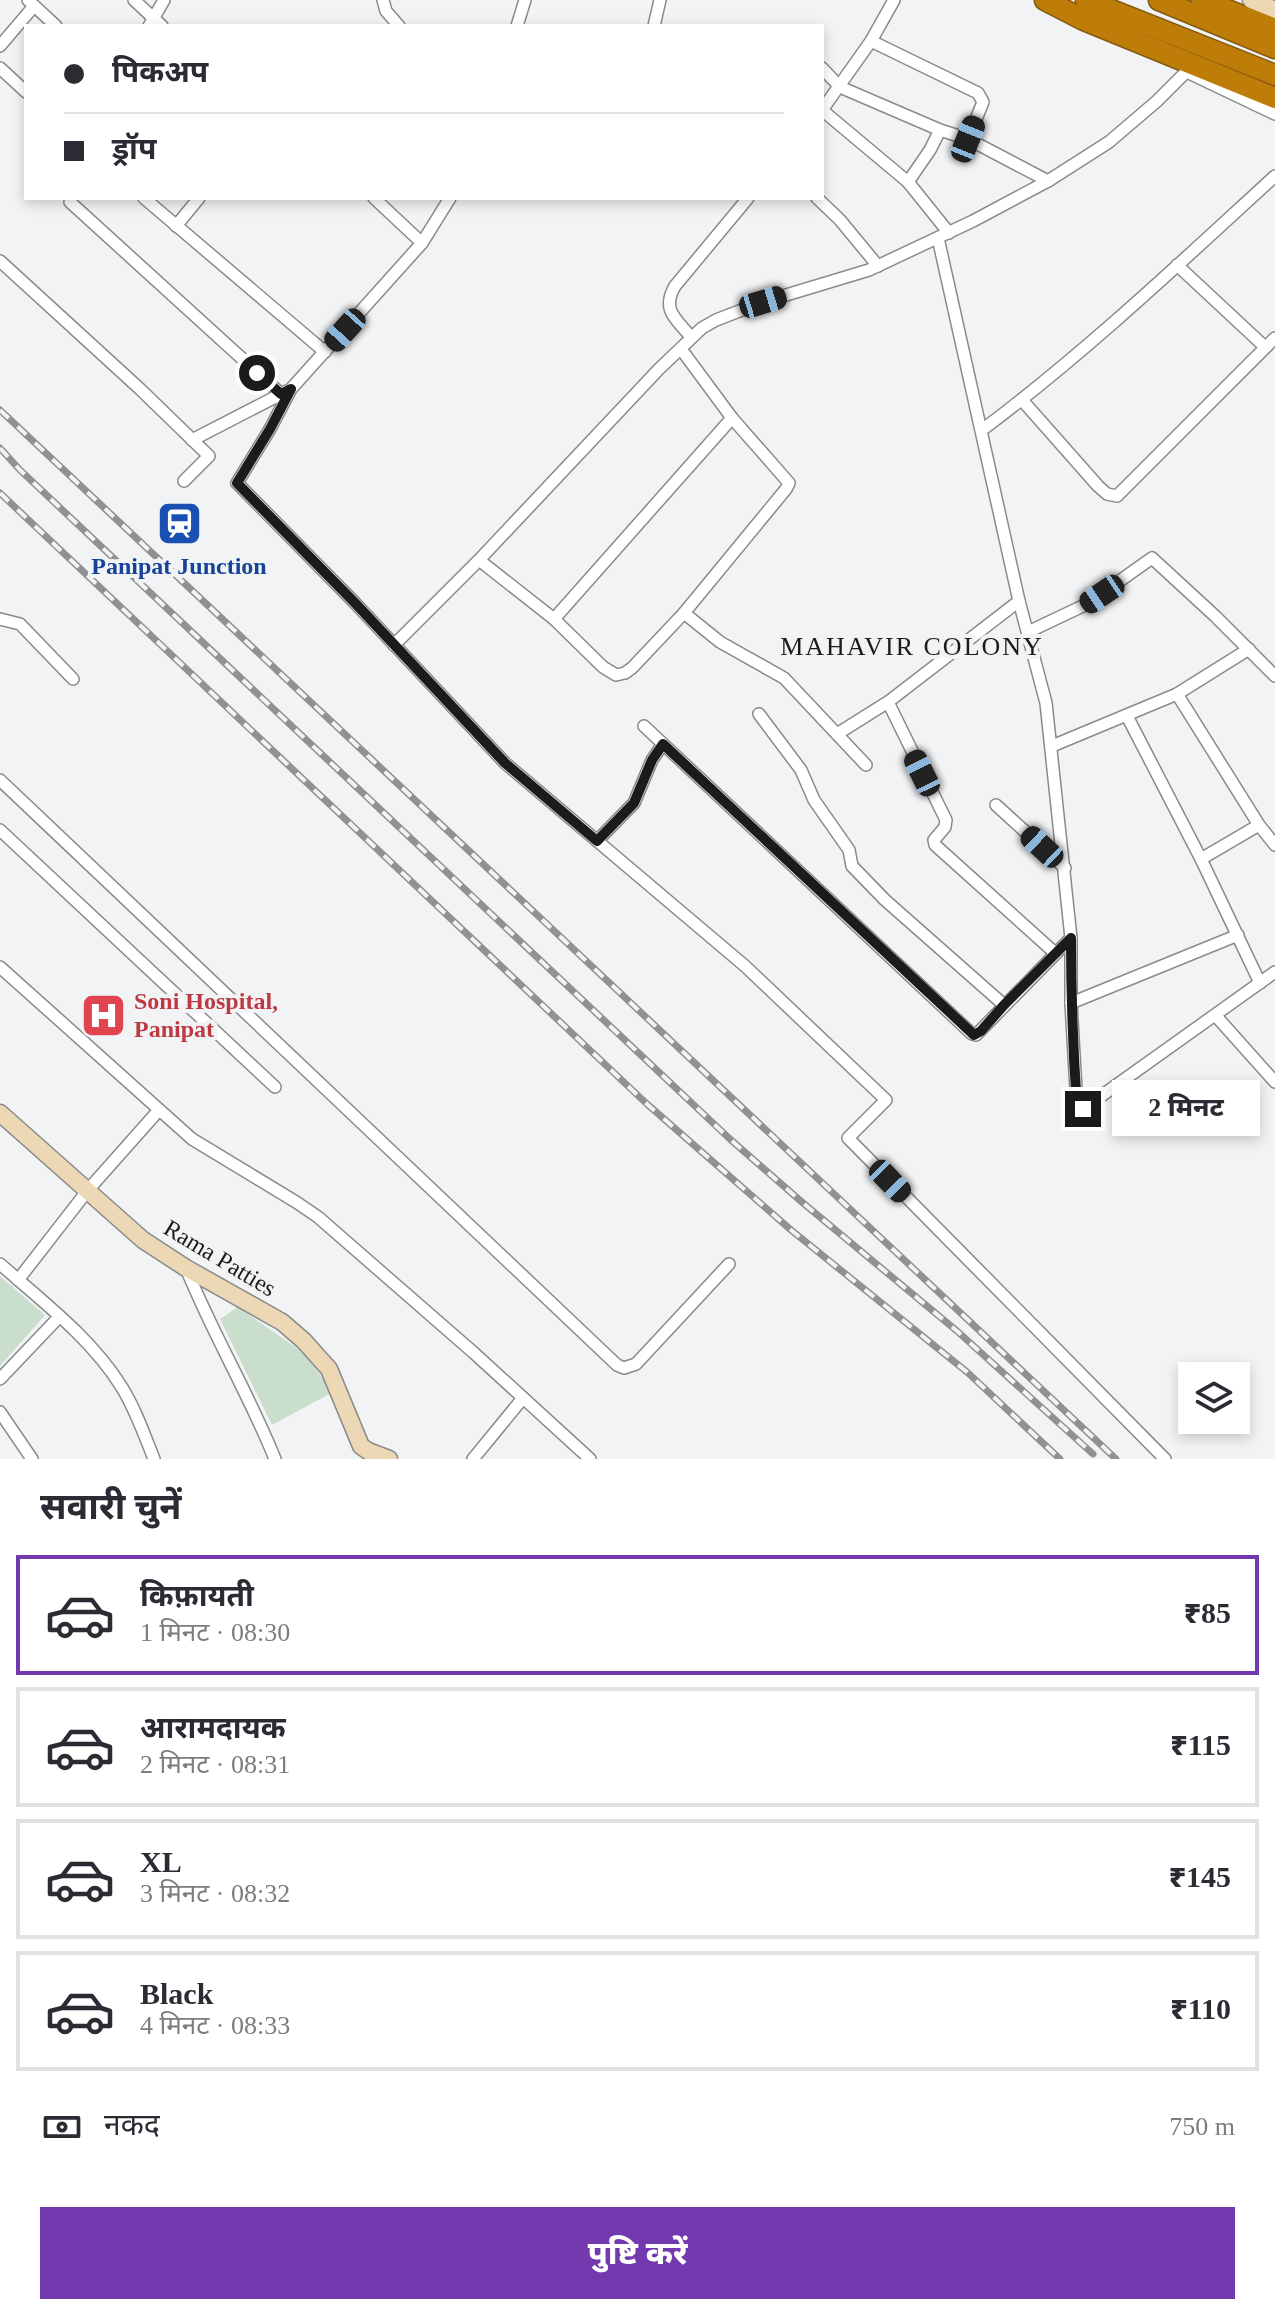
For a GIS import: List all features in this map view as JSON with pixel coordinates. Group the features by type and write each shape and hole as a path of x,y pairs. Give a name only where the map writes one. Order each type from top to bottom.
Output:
{"highway":[{"path":"1045,0 1190,68 1275,98"},
{"path":"1086,0 1275,75"},
{"path":"1159,0 1275,48"},
{"path":"1202,0 1243,4 1275,29"}],"street":[{"path":"134,0 155,23 164,0"},
{"path":"383,0 386,11 397,24"},
{"path":"518,24 525,0"},
{"path":"654,24 660,0"},
{"path":"824,107 871,41 894,0"},
{"path":"0,46 31,3 54,24"},
{"path":"1243,4 1275,10"},
{"path":"871,41 978,93 983,102 968,139"},
{"path":"0,68 24,90"},
{"path":"394,645 479,560 648,380 691,337 716,320 878,266 1048,181 1109,142 1190,68 1275,114"},
{"path":"824,70 840,87 968,139 1048,181"},
{"path":"824,112 908,182 944,235 1019,601 1046,703 1071,938 1077,1107 1081,1110 1275,972"},
{"path":"908,182 940,130"},
{"path":"982,430 1022,400 1275,176"},
{"path":"146,200 325,352"},
{"path":"176,226 197,200"},
{"path":"376,200 422,243"},
{"path":"192,440 286,392 422,243 449,200"},
{"path":"691,337 670,312 669,296 744,200"},
{"path":"819,200 878,266"},
{"path":"70,202 286,392"},
{"path":"0,261 209,456 184,481"},
{"path":"1177,265 1265,347"},
{"path":"1022,400 1098,486 1107,494 1117,496 1275,338"},
{"path":"479,560 554,619 603,667 616,675 632,668 684,613 789,483 732,418 681,349"},
{"path":"286,392 270,429 237,483 505,763 745,966 886,1100 848,1138 1165,1459"},
{"path":"554,619 732,418"},
{"path":"1028,632 1087,604 1152,558 1275,676"},
{"path":"837,734 888,702 1019,601"},
{"path":"684,613 720,642 784,678 866,765"},
{"path":"0,619 20,624 73,679"},
{"path":"1052,746 1177,694 1249,649"},
{"path":"1177,694 1259,825 1275,845"},
{"path":"888,702 946,820 945,827 934,840 935,845 1055,953"},
{"path":"759,714 801,770 814,800 849,850 852,866 885,900 1004,1005"},
{"path":"1127,716 1201,859 1260,983"},
{"path":"644,726 972,1034 981,1031 1071,938"},
{"path":"597,841 634,803 652,760 663,744"},
{"path":"0,780 617,1365 624,1368 636,1364 729,1264"},
{"path":"996,805 1065,868"},
{"path":"1201,859 1259,825"},
{"path":"0,830 275,1087"},
{"path":"1071,1003 1238,935"},
{"path":"0,967 192,1139 318,1217 590,1459"},
{"path":"1216,1016 1275,1082"},
{"path":"18,1280 88,1190 159,1110"},
{"name":"Rama Patties","path":"0,1113 143,1240 282,1322 304,1341 329,1369 359,1452 368,1451 389,1459"},
{"path":"0,1264 95,1352 131,1404 154,1459"},
{"path":"186,1268 275,1459"},
{"path":"0,1379 59,1317"},
{"path":"473,1459 523,1398"},
{"path":"0,1412 32,1459"}],"green space":[{"path":"0,1276 45,1315 0,1366"},
{"path":"238,1307 304,1353 333,1392 272,1425 220,1319"}],"railway":[{"path":"0,410 1116,1459"},
{"path":"0,448 731,1140 957,1331 1093,1454"},
{"path":"0,493 647,1104 791,1230 967,1372 1060,1459"}],"place":[{"name":"Panipat Junction","path":"179,524"},
{"name":"Soni Hospital, Panipat","path":"103,1015"}],"district":[{"name":"MAHAVIR COLONY","path":"912,646"}],"route":[{"path":"257,373 281,394 291,389 237,483 505,763 597,841 634,803 646,772 663,744 974,1035 1071,938 1075,1084 1077,1107 1083,1109"}]}
